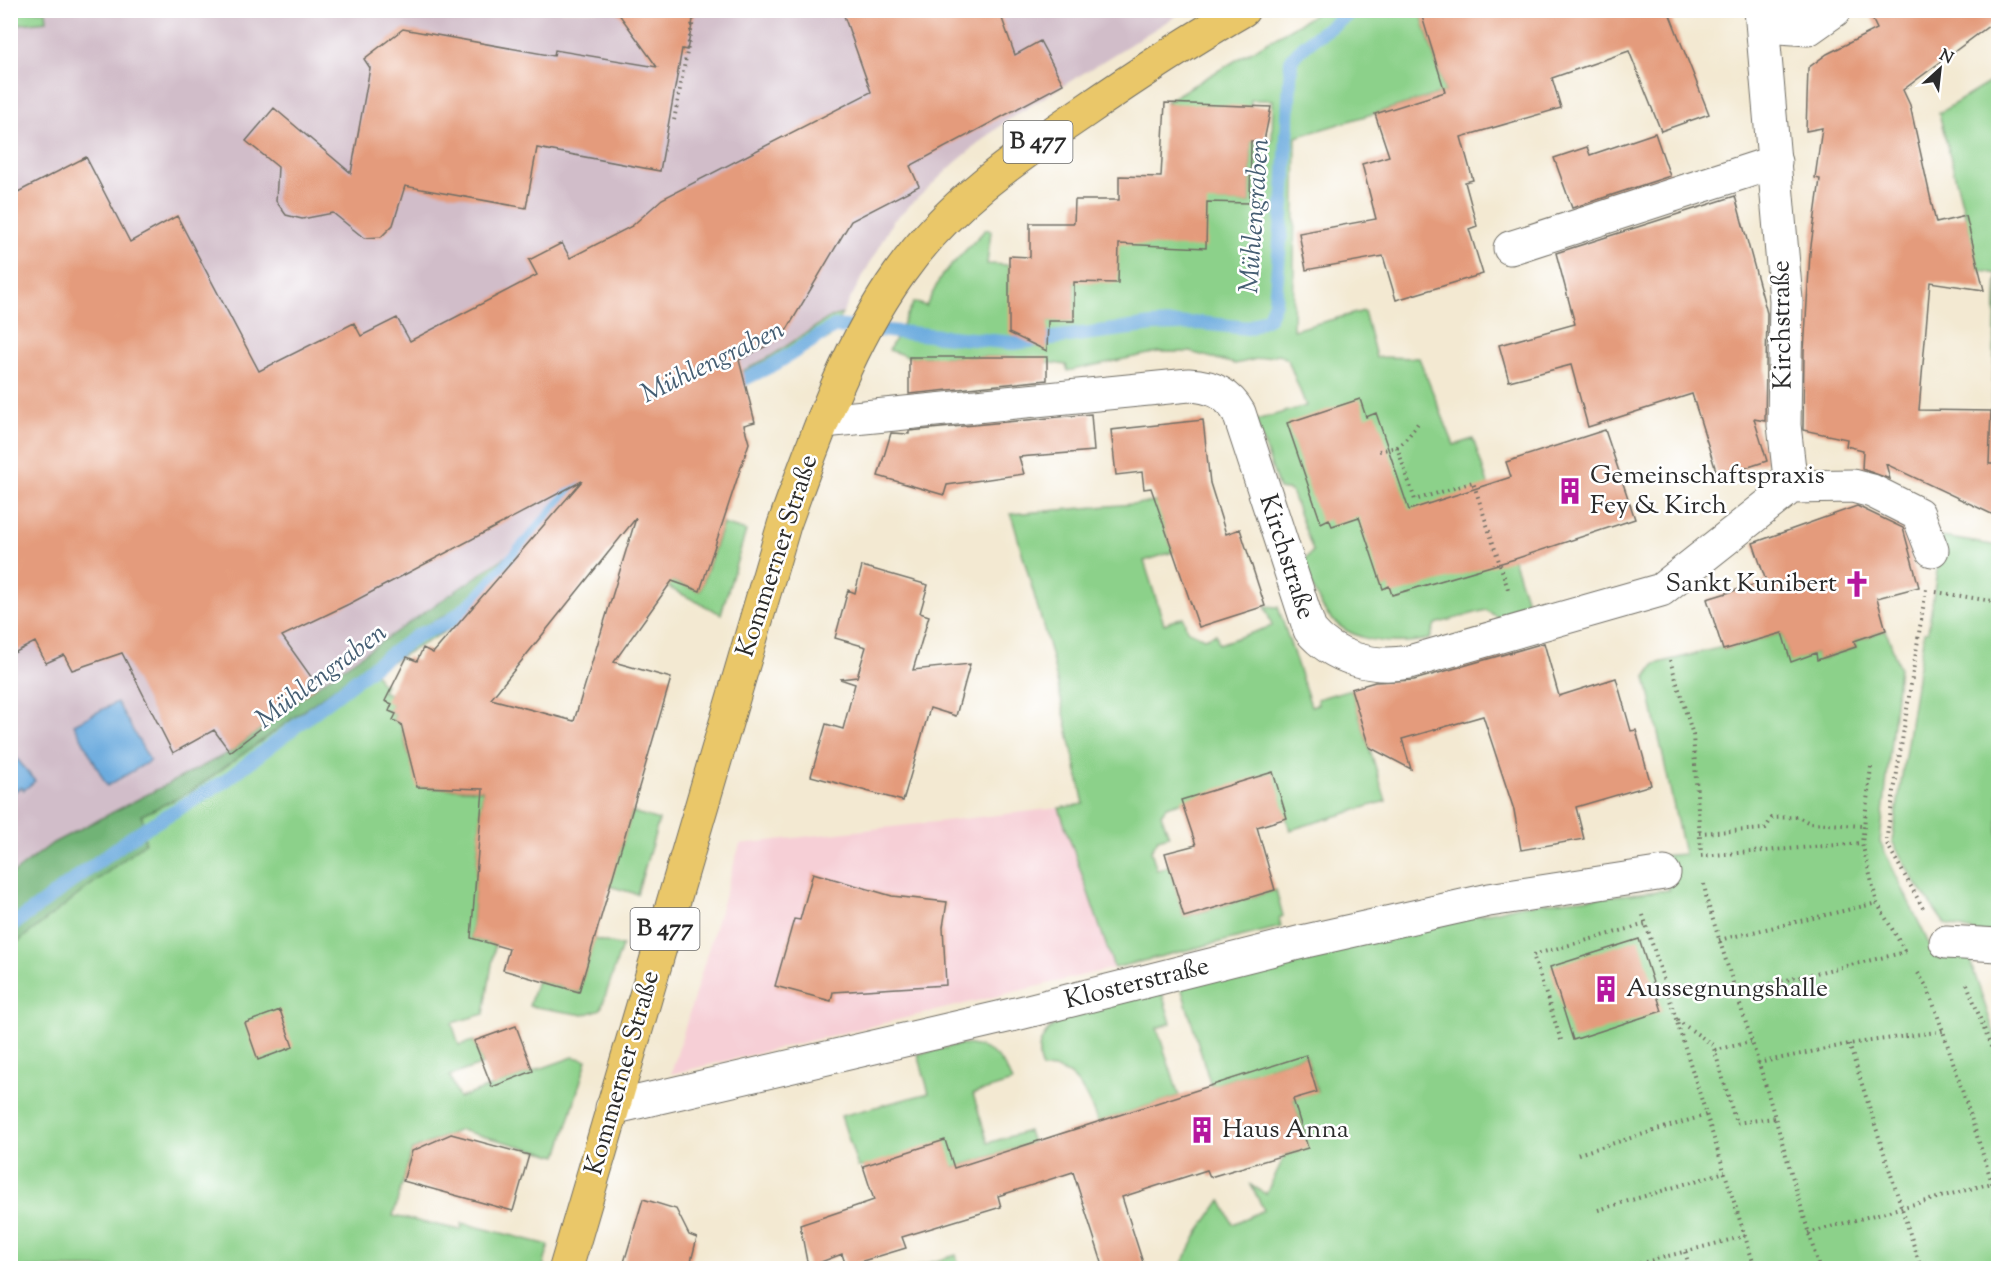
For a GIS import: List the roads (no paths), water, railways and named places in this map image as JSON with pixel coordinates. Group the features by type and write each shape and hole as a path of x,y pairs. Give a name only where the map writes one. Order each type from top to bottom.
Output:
{"main road":[{"name":"Kommerner Straße","path":"566,1269 784,525 824,421 866,330 900,272 938,226 999,171 1135,77 1243,10"}],"street":[{"path":"1762,18 1808,29 1835,10"},
{"name":"Kirchstraße","path":"824,421 1189,386 1210,388 1225,395 1239,413 1305,621 1323,645 1354,659 1401,663 1661,590 1791,487 1784,425 1786,300 1762,18"},
{"path":"1510,248 1775,162"},
{"path":"1791,487 1853,486 1872,491 1918,514 1932,550"},
{"name":"Klosterstraße","path":"612,1108 1020,1013 1306,940 1489,900 1664,873"},
{"path":"1946,942 1998,945"}],"water":[{"path":"117,702 150,761 107,786 74,724"},
{"path":"10,750 35,781 24,790 21,787 11,794"}],"waterway":[{"name":"Mühlengraben","path":"728,387 775,364 835,326 1014,343 1153,325 1200,323 1248,328 1269,317 1275,302 1284,194 1291,61 1303,47 1353,10"},
{"name":"Mühlengraben","path":"10,927 136,834 225,781 374,666 418,635 447,623 478,598 580,483"}],"place":[{"name":"Gemeinschaftspraxis Fey & Kirch","path":"1570,491"},
{"name":"Sankt Kunibert","path":"1857,584"},
{"name":"Aussegnungshalle","path":"1606,989"},
{"name":"Haus Anna","path":"1202,1130"}]}
